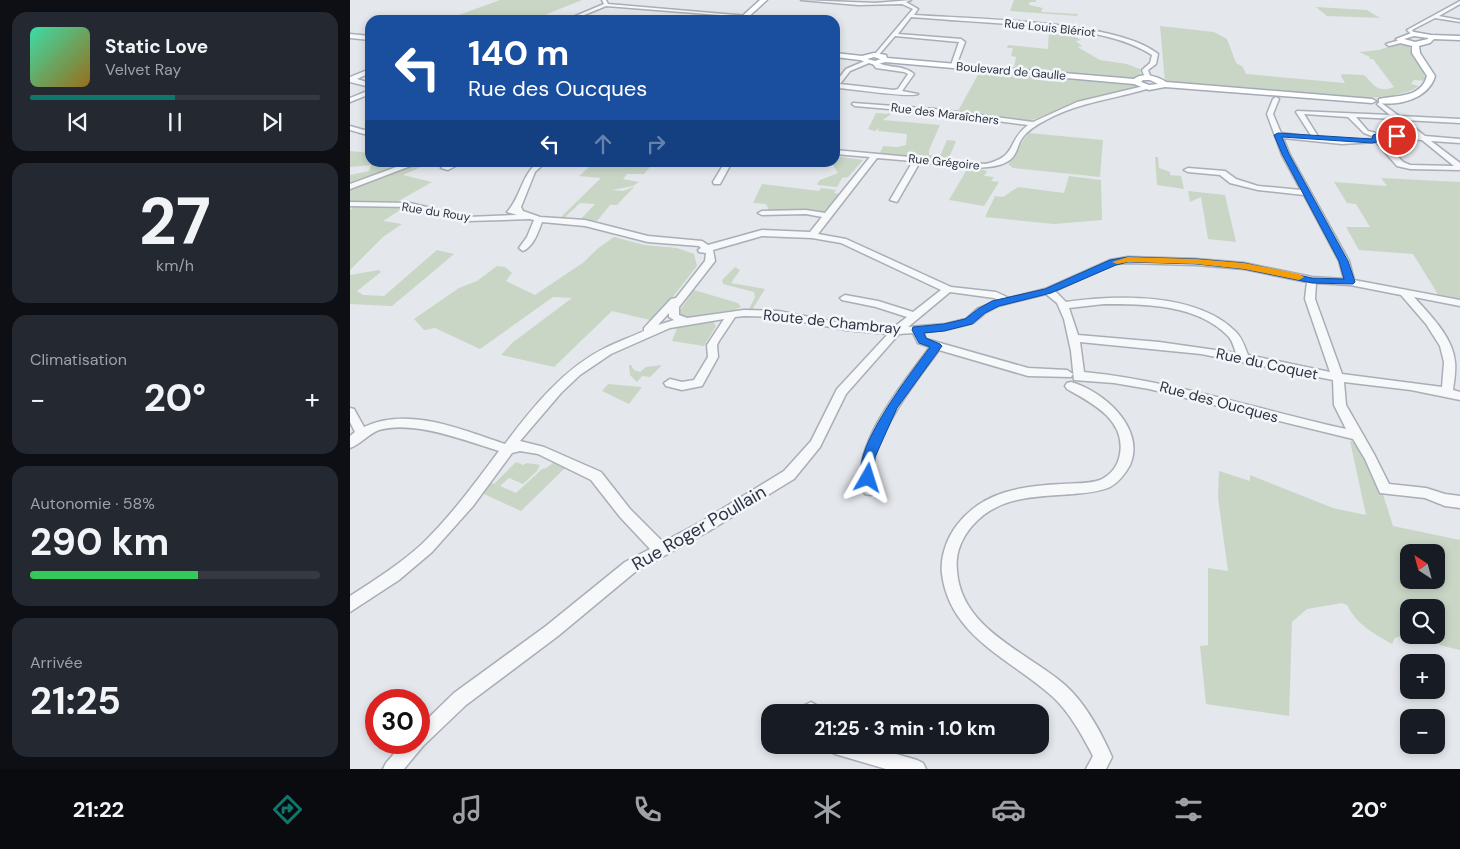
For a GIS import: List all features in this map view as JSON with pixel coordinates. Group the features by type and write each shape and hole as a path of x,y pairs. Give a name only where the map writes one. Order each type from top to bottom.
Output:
{"main road":[{"path":"745,15 764,0"},
{"path":"1430,37 1432,40 1428,42 1415,44 1403,41 1400,38 1414,34 1430,37 1460,38"},
{"path":"1136,82 1139,79 1148,78 1159,81 1162,84 1378,102 1424,92 1429,87 1431,76 1416,53 1415,44"},
{"path":"840,56 871,60"},
{"name":"Boulevard de Gaulle","path":"871,60 954,65 1136,82"},
{"path":"1136,82 1148,87 1159,87 1162,84"},
{"path":"1235,90 1312,97"}],"street":[{"path":"803,0 884,4 906,2 916,9 896,35 871,60 848,70 840,80"},
{"path":"1414,34 1409,30 1460,2"},
{"path":"579,15 605,3 723,15"},
{"name":"Rue Louis Blériot","path":"911,16 1063,28 1128,40 1144,45 1155,54 1153,64 1145,70 1148,78"},
{"path":"1434,16 1460,21"},
{"path":"896,35 960,41 963,43 954,65"},
{"path":"350,36 365,38"},
{"path":"1388,44 1403,41"},
{"path":"871,60 878,67 910,72 911,74 903,86 896,92"},
{"path":"350,79 365,73"},
{"path":"350,79 365,84"},
{"path":"840,86 915,94"},
{"name":"Rue Grégoire","path":"840,152 986,166 1000,164 1009,160 1020,136 1034,124 1099,98 1148,87"},
{"path":"350,100 365,94"},
{"path":"1266,94 1276,99 1288,96"},
{"path":"1276,99 1270,114 1278,135 1306,193 1344,261 1350,282"},
{"path":"1378,102 1460,167"},
{"name":"Rue des Maraîchers","path":"855,104 1034,124"},
{"path":"1316,138 1299,112 1460,121"},
{"path":"1349,114 1366,132 1378,138 1400,164 1410,167 1460,167"},
{"path":"350,128 365,131"},
{"path":"1278,135 1316,138 1460,141"},
{"path":"812,235 876,155"},
{"path":"894,200 918,159"},
{"path":"350,187 404,167"},
{"path":"528,217 519,212 517,207 532,171 537,167"},
{"path":"718,182 726,167"},
{"path":"1188,170 1222,173 1233,181 1261,189 1306,193"},
{"name":"Rue du Rouy","path":"350,204 410,205 468,219 528,217 585,222 648,239 702,244 704,249"},
{"name":"Rue du Rouy","path":"492,219 510,214 517,207"},
{"path":"762,213 806,212 827,216"},
{"path":"523,248 532,238 539,219"},
{"path":"704,249 762,233 812,235 843,241 948,288 969,293 996,295 1006,300"},
{"path":"664,320 703,262 705,256 704,249"},
{"path":"687,321 674,318 674,307 710,261 712,255 704,249"},
{"name":"Route de Chambray","path":"350,606 394,575 427,548 468,502 507,449 557,390 576,372 607,351 642,335 664,320 687,321 732,314 778,314 846,326 896,331 944,327 969,321 981,311 1006,300 1048,291 1113,262 1128,260 1196,262 1244,266 1312,280 1350,282 1460,303"},
{"path":"1312,280 1310,299 1338,378 1340,405 1370,457 1385,489 1426,493 1445,500 1460,502"},
{"name":"Rue Roger Poullain","path":"430,728 460,699 552,631 630,567 704,527 789,475 816,444 841,392 850,379 896,331 948,288"},
{"path":"1048,291 1064,306 1079,368 1075,381 1116,418 1125,437 1128,450 1124,463 1118,474 1106,482 1088,488 1010,494 989,502 970,517 957,534 949,559 950,578 959,606 978,630 1060,692 1096,743 1103,757 1095,769"},
{"path":"1404,292 1440,337 1448,352 1447,392"},
{"path":"845,298 878,304 915,316"},
{"path":"1064,306 1089,301 1118,300 1170,306 1196,313 1224,327 1234,336 1244,358"},
{"path":"670,383 682,386 698,383 713,357 712,344 732,314"},
{"name":"Rue des Oucques","path":"917,330 922,340 936,346 1028,372 1075,381 1153,385 1307,426 1358,436"},
{"name":"Rue du Coquet","path":"1073,338 1144,342 1244,358 1296,371 1447,392 1460,396"},
{"path":"870,490 868,457 892,406 936,346"},
{"path":"1446,348 1460,350"},
{"path":"350,412 362,434"},
{"path":"350,443 377,426 410,424 436,427 507,449 520,446 540,450 596,476 625,513 661,550"},
{"path":"392,769 405,754"},
{"path":"866,754 917,769"}],"green space":[{"path":"500,0 582,0 544,15 459,15"},
{"path":"1014,0 1036,0 1036,2 1030,2 1029,5 1043,8 1041,12 1078,14 1077,16 1010,11"},
{"path":"1316,7 1367,10 1380,18 1327,16"},
{"path":"1160,26 1214,32 1227,39 1236,63 1243,67 1246,74 1345,83 1341,76 1342,74 1364,75 1380,89 1394,87 1373,59 1369,59 1370,57 1359,52 1379,50 1399,43 1409,45 1427,81 1414,80 1411,84 1419,86 1403,93 1383,97 1359,98 1309,95 1244,87 1245,90 1173,84 1165,82"},
{"path":"1049,27 1074,31 1072,35 1081,40 1076,41 1082,46 1078,47 1100,60 1127,64 1140,69 1141,78 1046,73 1047,70 1014,68 1016,57 1011,56 1013,48 1007,48 1008,45 1048,49"},
{"path":"980,71 1134,85 1137,89 1096,97 1029,121 957,113"},
{"path":"895,110 935,112 1018,124 909,113 891,114 883,120 940,125 929,150 929,155 940,156 947,140 956,141 948,160 880,153 883,146 897,147 906,145 907,134 878,131 879,128 875,131 868,129 876,113 887,114"},
{"path":"1029,133 1103,140 1100,177 1013,168 1008,164 1014,158"},
{"path":"350,151 365,152 365,166 350,167"},
{"path":"840,157 863,160 848,177 842,178 837,187 817,184 820,180 838,173 834,167 840,167"},
{"path":"1155,157 1158,157 1159,168 1170,172 1170,175 1181,176 1184,189 1157,185"},
{"path":"969,166 983,168 983,170 987,171 984,176 994,177 991,181 999,182 984,206 949,200"},
{"path":"370,167 401,167 350,185 350,175 369,171"},
{"path":"410,167 421,167 403,175 432,182 395,203 350,201 350,189"},
{"path":"589,167 650,167 644,174 627,174 623,179 639,182 633,186 612,190 623,191 634,187 617,205 610,205 597,221 581,219 595,204 580,203 564,218 561,217 601,178 579,176"},
{"path":"1069,176 1101,180 1102,220 1054,224 985,217 995,196 1003,197 1018,187 1064,193"},
{"path":"1381,178 1460,182 1460,301 1439,296 1413,254 1359,250 1346,227 1370,227 1356,204 1347,203 1334,182 1387,186"},
{"path":"762,184 819,191 821,188 836,190 834,193 840,194 824,212 772,211 769,210 766,204 753,203"},
{"path":"1188,191 1225,195 1236,242 1208,239 1201,197 1190,202"},
{"path":"353,207 405,207 383,221 402,224 383,237 350,270 350,210"},
{"path":"614,237 644,245 677,248 694,254 697,266 654,321 612,311 554,367 501,355 512,343 572,298 553,297 480,349 435,328 424,330 414,319 459,288 477,281 497,266 505,267 512,273 506,281 535,295 584,262 597,249"},
{"path":"437,250 454,254 392,306 350,304 350,275 379,270 381,272 357,291 363,295 384,296"},
{"path":"735,267 740,270 731,283 765,289 752,310 749,309 755,297 754,292 723,284 722,280"},
{"path":"694,290 738,303 741,307 734,310 685,317 679,316 678,313"},
{"path":"712,320 716,326 704,346 672,341 677,328"},
{"path":"629,365 634,370 640,372 646,367 662,365 650,377 642,376 637,382 630,375"},
{"path":"608,384 642,387 629,404 602,391"},
{"path":"1350,441 1358,443 1381,488 1393,526 1460,540 1460,650 1438,644 1445,644 1445,599 1400,599 1400,636 1395,638 1392,644 1361,623 1347,605 1342,603 1307,609 1292,622 1289,716 1206,704 1200,646 1208,645 1208,568 1228,571 1218,498 1219,471 1250,481 1250,475 1333,508 1366,515"},
{"path":"516,462 523,465 527,463 540,465 537,471 523,484 509,478 500,486 516,493 542,469 553,463 565,468 521,511 484,494 491,483 494,484"}],"slow traffic":[{"path":"1117,262 1128,260 1196,262 1244,266 1299,277"}],"route":[{"path":"868,478 868,457 892,406 936,346 922,340 917,330 944,327 969,321 981,311 995,304 1020,296 1048,291 1113,262 1128,260 1196,262 1244,266 1312,280 1350,282 1344,261 1321,222 1278,135 1372,141 1378,140 1375,137 1378,135 1397,136"}]}
